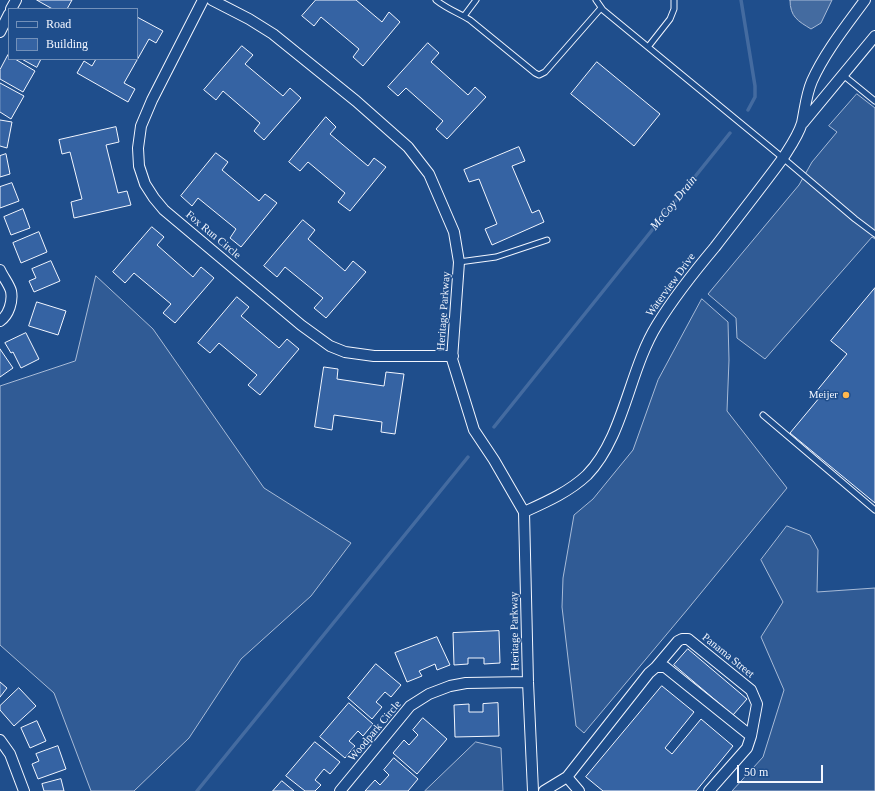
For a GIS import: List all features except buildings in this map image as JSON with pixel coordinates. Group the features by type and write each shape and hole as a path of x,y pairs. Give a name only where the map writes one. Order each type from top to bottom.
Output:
{"street":[{"name":"Fox Run Circle","path":"203,0 152,100 141,126 138,148 139,166 145,184 154,198 164,210 301,325 330,346 345,352 374,356 452,356"},
{"name":"Heritage Parkway","path":"212,0 249,19 273,34 356,101 408,147 429,174 454,232 459,262 452,356 474,430 494,460 524,512 528,682 533,791"},
{"name":"Waterview Drive","path":"524,512 560,495 574,486 586,476 602,457 613,435 632,382 655,327 680,291 783,158 794,141 802,124 811,84 818,68 866,0"},
{"path":"0,32 8,16"},
{"name":"Waterview Drive","path":"802,124 875,36"},
{"path":"0,270 11,290 11,305 5,318 0,320"},
{"name":"Panama Street","path":"544,791 567,777 649,673 656,668 678,641 688,639 750,690 757,704 747,748 709,791"},
{"path":"656,668 665,667 750,736"},
{"name":"Woodpark Circle","path":"340,791 410,706 429,694 450,686 466,683 528,682"},
{"path":"0,740 10,754 24,791"},
{"path":"567,777 579,791"}],"lane":[{"path":"436,0 447,8 464,16 535,74 539,75 545,72 601,8"},
{"path":"464,16 476,0"},
{"path":"596,0 601,8 875,234"},
{"path":"648,47 670,18 674,10 674,0"},
{"path":"843,75 874,99"},
{"path":"459,262 496,257 547,240"},
{"path":"763,415 875,510"}],"shaded area":[{"path":"790,0 832,0 821,23 811,29 793,15"},
{"path":"857,94 875,108 875,239 872,237 765,359 737,338 736,318 708,294 799,185 812,162 837,132 829,126"},
{"path":"96,276 153,329 264,488 351,543 311,596 241,659 189,738 134,791 91,791 54,693 0,645 0,386 75,361"},
{"path":"702,299 728,322 729,360 727,411 787,488 584,733 576,726 562,607 563,578 574,515 593,499 633,450 658,380"},
{"path":"787,526 810,535 818,550 817,592 875,588 875,791 732,791 763,757 784,690 761,637 783,602 761,560"},
{"path":"476,742 501,748 503,791 425,791"}],"waterway":[{"name":"McCoy Drain","path":"741,0 755,86 755,97 748,110"},
{"path":"494,427 730,133"},
{"path":"197,791 468,457"}],"place":[{"name":"Meijer","path":"846,395"}]}
